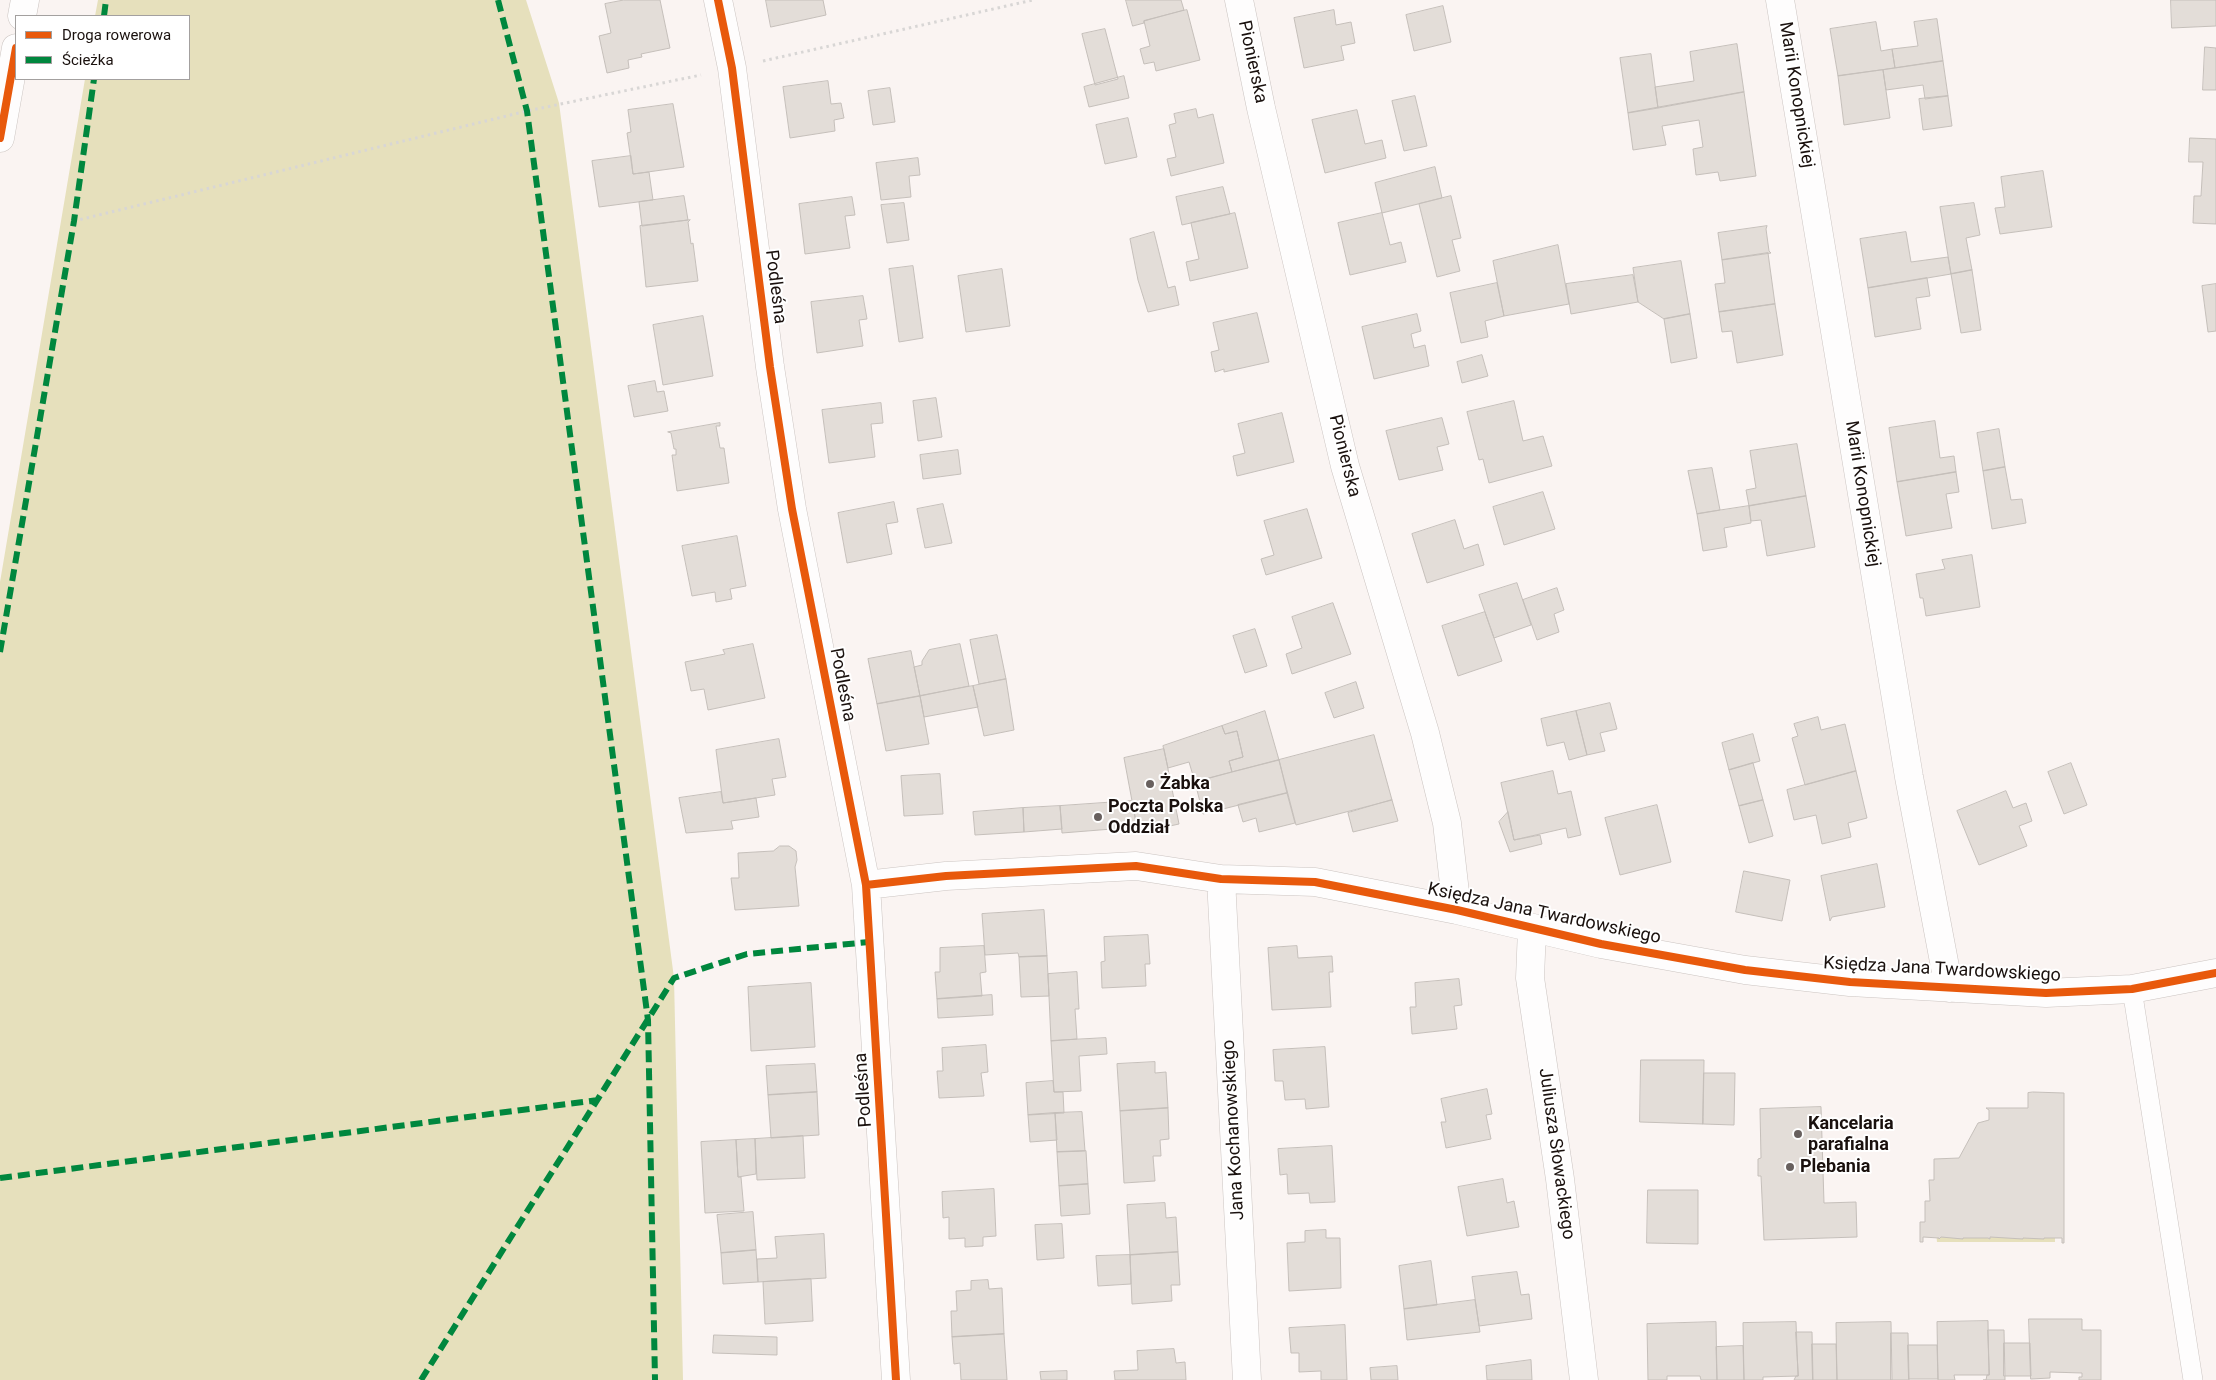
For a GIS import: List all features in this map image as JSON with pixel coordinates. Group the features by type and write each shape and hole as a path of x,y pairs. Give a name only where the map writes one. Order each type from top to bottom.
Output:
{"street":[{"path":"22,15 25,0"},
{"name":"Podleśna","path":"718,0 732,68 770,367 792,509 866,885 896,1380"},
{"name":"Pionierska","path":"1239,0 1259,99 1345,466 1426,733 1448,823 1457,910"},
{"name":"Marii Konopnickiej","path":"1780,0 1909,777 1949,988"},
{"path":"0,138 15,54"},
{"name":"Księdza Jana Twardowskiego","path":"866,885 946,876 1136,866 1221,879 1315,882 1457,910 1601,944 1745,970 1850,982 2046,993 2132,989 2216,973"},
{"name":"Jana Kochanowskiego","path":"1221,879 1247,1380"},
{"name":"Juliusza Słowackiego","path":"1532,929 1530,978 1560,1179 1584,1380"}],"lane":[{"path":"2132,989 2193,1380"}],"path":[{"path":"74,221 527,111 732,68 1033,0"}],"shaded area":[{"path":"98,0 526,0 559,103 674,978 683,1380 0,1380 0,582 85,80 190,80 190,15 95,15"},
{"path":"1936,1231 2055,1231 2055,1242 1937,1242"}],"building":[{"path":"624,0 660,0 670,48 641,54 642,57 628,60 629,68 607,73 599,36 611,33 605,4"},
{"path":"766,0 823,0 826,15 771,27"},
{"path":"1126,0 1181,0 1184,10 1133,26"},
{"path":"2171,0 2216,0 2216,26 2172,28"},
{"path":"1443,6 1451,42 1414,51 1406,15"},
{"path":"1187,10 1200,60 1156,71 1154,62 1144,64 1140,49 1150,46 1144,21"},
{"path":"1334,10 1336,25 1351,22 1355,43 1341,46 1344,60 1304,68 1294,18"},
{"path":"1937,19 1943,61 1895,68 1892,49 1918,46 1914,22"},
{"path":"1876,22 1881,51 1892,49 1895,68 1838,76 1830,29"},
{"path":"1105,29 1118,79 1095,85 1082,34"},
{"path":"1737,44 1744,92 1658,108 1655,87 1694,81 1690,52"},
{"path":"2205,47 2216,48 2216,90 2203,90"},
{"path":"1651,54 1658,108 1628,113 1620,58"},
{"path":"1943,61 1948,96 1925,99 1923,85 1886,90 1883,70"},
{"path":"1883,70 1890,118 1844,125 1838,76"},
{"path":"1124,76 1129,98 1089,107 1084,87"},
{"path":"828,81 831,104 841,103 844,118 834,120 835,131 790,138 783,87"},
{"path":"890,88 895,122 873,125 868,91"},
{"path":"1744,92 1756,176 1720,181 1718,172 1696,175 1693,149 1703,147 1699,120 1662,126 1666,145 1633,150 1628,113"},
{"path":"1415,96 1427,146 1404,151 1392,101"},
{"path":"1948,96 1952,126 1923,130 1919,99"},
{"path":"673,104 684,167 633,174 627,133 631,132 628,110"},
{"path":"1196,109 1198,118 1213,114 1224,163 1171,176 1167,159 1176,157 1169,125 1176,123 1174,114"},
{"path":"1357,110 1365,144 1382,140 1386,158 1325,173 1312,120"},
{"path":"1128,118 1137,157 1105,164 1096,125"},
{"path":"2190,138 2216,139 2216,224 2193,223 2194,196 2201,196 2203,162 2189,162"},
{"path":"631,156 633,174 649,172 653,200 599,207 592,161"},
{"path":"918,158 920,175 909,176 911,197 881,200 876,163"},
{"path":"1435,167 1442,198 1382,213 1375,183"},
{"path":"2043,171 2052,227 2000,234 1995,208 2005,207 2001,177"},
{"path":"1223,187 1230,214 1182,225 1176,197"},
{"path":"684,196 688,220 642,226 639,202"},
{"path":"1451,196 1461,238 1452,240 1460,271 1437,277 1419,204"},
{"path":"852,197 855,215 845,216 850,248 805,254 799,204"},
{"path":"904,203 909,240 887,243 881,205"},
{"path":"1974,203 1980,235 1966,238 1972,270 1951,274 1940,207"},
{"path":"1235,213 1248,268 1190,281 1186,262 1199,259 1191,223"},
{"path":"1382,213 1390,245 1401,242 1406,262 1350,275 1338,223"},
{"path":"690,220 688,222 698,281 646,287 640,226"},
{"path":"1767,226 1769,251 1771,253 1722,260 1718,233"},
{"path":"1154,232 1168,288 1175,286 1179,305 1148,312 1138,280 1130,239"},
{"path":"1906,232 1911,262 1948,257 1951,274 1868,288 1860,239"},
{"path":"1558,245 1569,304 1504,316 1493,261"},
{"path":"1768,253 1775,304 1719,312 1715,284 1725,283 1722,260"},
{"path":"1681,261 1690,314 1664,319 1638,302 1633,268"},
{"path":"913,266 923,338 899,342 889,269"},
{"path":"1002,269 1010,326 966,332 958,276"},
{"path":"1972,270 1981,330 1961,333 1951,274"},
{"path":"1633,275 1638,302 1571,314 1566,284"},
{"path":"1927,278 1930,296 1916,298 1921,329 1875,337 1868,288"},
{"path":"1497,283 1504,316 1485,321 1488,337 1461,343 1450,293"},
{"path":"2216,284 2216,331 2208,332 2202,286"},
{"path":"863,296 867,319 859,320 863,346 817,353 811,302"},
{"path":"1775,304 1783,355 1737,363 1732,331 1722,332 1719,312"},
{"path":"1257,313 1269,362 1224,372 1224,369 1215,372 1211,352 1219,350 1213,323"},
{"path":"1417,314 1421,331 1411,334 1414,348 1425,345 1429,366 1374,379 1362,327"},
{"path":"1690,314 1697,358 1671,363 1664,319"},
{"path":"703,316 713,376 663,385 653,325"},
{"path":"1482,355 1488,376 1462,383 1457,362"},
{"path":"655,381 657,392 664,391 668,411 634,417 628,386"},
{"path":"936,398 942,437 918,441 913,401"},
{"path":"1514,401 1523,441 1543,436 1552,466 1489,483 1483,459 1479,460 1467,412"},
{"path":"881,403 883,423 871,424 875,457 829,463 822,410"},
{"path":"1282,413 1294,462 1237,476 1233,456 1245,453 1238,424"},
{"path":"1442,418 1449,444 1437,447 1443,470 1399,480 1386,431"},
{"path":"1935,421 1940,458 1954,456 1956,472 1897,482 1889,428"},
{"path":"720,423 720,426 716,426 720,448 724,448 729,483 677,491 672,455 676,455 676,449 674,449 671,433 668,432"},
{"path":"1999,429 2005,467 1983,471 1977,433"},
{"path":"1797,444 1806,496 1749,506 1746,490 1756,488 1750,451"},
{"path":"958,450 961,474 923,479 920,455"},
{"path":"2005,467 2011,500 2022,499 2026,523 1992,529 1983,471"},
{"path":"1712,468 1720,510 1697,514 1688,471"},
{"path":"1956,472 1959,492 1946,494 1952,528 1906,536 1897,482"},
{"path":"1543,492 1555,529 1504,545 1493,507"},
{"path":"1806,496 1815,547 1767,556 1761,520 1751,521 1749,506"},
{"path":"894,502 898,522 886,524 892,554 847,563 838,513"},
{"path":"943,504 952,543 925,548 917,509"},
{"path":"1749,506 1751,523 1724,528 1727,547 1703,551 1697,514"},
{"path":"1307,509 1322,558 1266,575 1261,559 1274,555 1264,521"},
{"path":"1455,520 1464,549 1478,544 1484,565 1427,583 1412,534"},
{"path":"737,536 746,586 730,589 732,599 716,602 715,592 692,596 682,546"},
{"path":"1972,555 1980,607 1926,616 1923,598 1920,598 1916,574 1945,569 1942,560"},
{"path":"1517,583 1531,625 1494,638 1479,595"},
{"path":"1557,588 1564,610 1554,614 1559,632 1537,640 1523,600"},
{"path":"1333,603 1351,654 1292,674 1286,654 1302,648 1292,617"},
{"path":"1485,612 1502,661 1458,676 1442,626"},
{"path":"1255,629 1267,666 1245,673 1233,636"},
{"path":"997,635 1006,679 979,684 970,640"},
{"path":"753,644 765,698 708,710 704,689 691,691 685,662 725,654 723,650"},
{"path":"960,644 969,686 920,696 914,667 922,665 922,661 929,650"},
{"path":"911,651 920,696 877,704 868,659"},
{"path":"1006,679 1014,730 984,736 973,686"},
{"path":"1356,682 1364,708 1334,718 1325,693"},
{"path":"973,686 978,707 924,717 920,696"},
{"path":"920,696 929,744 886,751 877,704"},
{"path":"1610,703 1617,729 1600,733 1605,751 1587,755 1576,711"},
{"path":"1265,711 1279,760 1232,772 1229,761 1243,757 1237,731 1225,734 1222,726"},
{"path":"1576,711 1587,755 1569,760 1564,742 1547,746 1541,719"},
{"path":"1818,717 1821,730 1845,724 1856,771 1805,785 1792,738 1798,736 1794,724"},
{"path":"1222,726 1225,734 1237,731 1243,757 1229,761 1232,772 1195,782 1189,762 1168,768 1163,746"},
{"path":"1753,734 1760,761 1729,770 1722,743"},
{"path":"1374,735 1392,800 1296,825 1279,760"},
{"path":"779,739 786,777 772,779 775,795 723,803 716,750"},
{"name":"Żabka","path":"1164,749 1179,824 1138,833 1124,758"},
{"path":"1279,760 1287,793 1203,814 1195,782"},
{"path":"1753,763 1763,800 1739,806 1729,770"},
{"path":"2071,763 2087,805 2064,814 2048,772"},
{"path":"1553,771 1558,794 1571,791 1581,835 1568,838 1566,828 1514,840 1501,783"},
{"path":"1856,771 1867,818 1848,823 1851,837 1822,844 1816,815 1794,820 1787,790"},
{"path":"940,774 943,814 904,816 901,776"},
{"path":"2006,791 2013,808 2026,803 2032,821 2019,826 2027,846 1979,865 1957,811"},
{"path":"721,792 723,803 756,798 759,817 731,821 733,829 686,833 679,798"},
{"path":"1287,793 1295,823 1259,832 1256,818 1243,822 1238,805"},
{"path":"1392,800 1398,821 1353,832 1348,813"},
{"path":"1763,800 1773,836 1749,843 1739,806"},
{"name":"Poczta Polska Oddział","path":"1132,801 1137,827 1062,833 1060,806"},
{"path":"1657,805 1671,862 1620,875 1605,818"},
{"path":"1060,806 1062,829 1024,832 1023,808"},
{"path":"1023,808 1024,832 975,835 973,812"},
{"path":"1508,812 1514,840 1540,835 1542,844 1510,852 1499,822"},
{"path":"780,846 789,846 796,851 797,860 795,867 799,906 735,910 731,878 739,878 738,853 773,851"},
{"path":"1877,864 1885,907 1832,917 1830,921 1821,876"},
{"path":"1744,871 1790,880 1782,921 1736,912"},
{"path":"1044,910 1047,956 1019,957 1018,953 985,955 982,914"},
{"path":"1148,935 1150,964 1145,964 1146,986 1102,988 1101,962 1105,961 1104,937"},
{"path":"984,946 986,972 980,973 982,996 937,999 935,972 940,972 940,948"},
{"path":"1297,946 1298,958 1332,956 1333,972 1329,972 1331,1007 1272,1010 1268,948"},
{"path":"1047,956 1049,996 1021,997 1019,957"},
{"path":"1077,972 1079,1009 1075,1009 1077,1039 1051,1041 1048,974"},
{"path":"1459,979 1462,1005 1454,1006 1457,1029 1412,1034 1410,1007 1416,1007 1415,983"},
{"path":"811,983 815,1047 751,1051 748,987"},
{"path":"992,995 993,1015 938,1018 937,999"},
{"path":"1106,1038 1107,1054 1079,1056 1081,1091 1054,1092 1051,1041"},
{"path":"986,1045 988,1072 981,1073 984,1096 939,1098 937,1071 943,1071 942,1048"},
{"path":"1325,1047 1329,1107 1306,1109 1305,1099 1285,1100 1283,1081 1275,1081 1273,1050"},
{"path":"1641,1060 1704,1060 1703,1124 1640,1122"},
{"path":"1155,1062 1155,1073 1166,1072 1168,1108 1120,1111 1117,1064"},
{"path":"815,1064 817,1092 768,1095 766,1066"},
{"path":"1704,1073 1735,1073 1734,1125 1703,1124"},
{"path":"1053,1081 1054,1092 1063,1092 1064,1113 1028,1115 1026,1083"},
{"path":"1487,1089 1492,1114 1486,1115 1491,1139 1446,1148 1441,1122 1446,1122 1441,1099"},
{"path":"817,1092 819,1135 771,1138 768,1095"},
{"path":"2028,1093 2064,1093 2064,1243 2062,1243 2062,1238 2023,1239 1990,1237 1990,1239 1941,1237 1939,1239 1923,1237 1923,1242 1920,1242 1920,1222 1925,1222 1925,1201 1930,1201 1929,1180 1934,1180 1934,1159 1959,1158 1978,1123 1989,1120 1989,1110 1986,1108 2028,1108"},
{"name":"Plebania","path":"1821,1107 1824,1203 1856,1202 1857,1237 1764,1240 1761,1176 1758,1176 1758,1159 1761,1158 1760,1109"},
{"path":"1168,1108 1169,1139 1160,1140 1161,1156 1153,1156 1155,1181 1124,1183 1120,1111"},
{"path":"1082,1112 1085,1151 1057,1152 1055,1113"},
{"path":"1055,1113 1057,1140 1030,1142 1028,1115"},
{"path":"803,1136 805,1178 757,1180 755,1139"},
{"path":"755,1139 756,1174 738,1177 736,1140"},
{"path":"736,1140 738,1177 741,1177 744,1211 705,1213 701,1142"},
{"path":"1332,1146 1335,1202 1310,1203 1309,1193 1288,1194 1287,1174 1280,1175 1278,1149"},
{"path":"1086,1151 1088,1184 1059,1186 1057,1152"},
{"path":"1503,1179 1507,1203 1514,1201 1519,1227 1467,1236 1458,1187"},
{"path":"1088,1184 1090,1214 1061,1216 1059,1186"},
{"path":"994,1189 996,1236 983,1237 983,1246 965,1247 965,1238 949,1239 949,1217 943,1218 942,1192"},
{"path":"1648,1190 1698,1190 1698,1244 1647,1243"},
{"path":"1165,1203 1166,1218 1176,1217 1178,1252 1130,1255 1127,1205"},
{"path":"753,1212 756,1250 721,1253 717,1215"},
{"path":"1062,1224 1064,1258 1037,1260 1035,1225"},
{"path":"1326,1230 1326,1238 1340,1238 1341,1288 1289,1291 1287,1243 1305,1242 1305,1231"},
{"path":"824,1234 826,1278 758,1282 757,1259 777,1258 775,1237"},
{"path":"756,1250 758,1282 723,1284 721,1253"},
{"path":"1178,1252 1180,1285 1171,1285 1172,1301 1132,1304 1130,1255"},
{"path":"1130,1255 1131,1284 1098,1286 1096,1256"},
{"path":"1431,1261 1437,1305 1404,1309 1399,1266"},
{"path":"1517,1272 1521,1295 1529,1294 1532,1319 1479,1326 1472,1277"},
{"path":"811,1279 813,1321 765,1324 763,1282"},
{"path":"988,1280 989,1289 1002,1288 1004,1334 952,1337 951,1311 957,1311 956,1291 971,1290 971,1281"},
{"path":"1475,1300 1480,1332 1407,1340 1404,1309"},
{"path":"2029,1319 2082,1319 2082,1330 2101,1330 2101,1380 2079,1380 2079,1377 2082,1377 2082,1373 2050,1372 2050,1378 2031,1379"},
{"path":"1988,1321 1989,1375 1954,1375 1955,1380 1938,1380 1937,1322"},
{"path":"1716,1322 1717,1380 1701,1380 1700,1376 1667,1376 1667,1380 1648,1380 1647,1324"},
{"path":"1796,1322 1798,1376 1763,1377 1763,1380 1744,1380 1743,1323"},
{"path":"1891,1322 1892,1380 1837,1380 1836,1323"},
{"path":"1345,1325 1347,1380 1321,1380 1321,1371 1299,1372 1299,1353 1291,1353 1289,1328"},
{"path":"1988,1330 2004,1330 2005,1380 1986,1380 1987,1375 1989,1375"},
{"path":"1796,1332 1812,1332 1813,1380 1794,1380 1798,1376"},
{"path":"1891,1333 1908,1333 1909,1380 1891,1380"},
{"path":"1004,1334 1007,1380 961,1380 960,1363 954,1364 952,1337"},
{"path":"714,1335 777,1337 777,1355 713,1353"},
{"path":"2004,1343 2030,1343 2031,1376 2004,1376"},
{"path":"1812,1344 1836,1344 1837,1380 1813,1380"},
{"path":"1908,1345 1937,1345 1938,1379 1909,1379"},
{"path":"1743,1346 1744,1380 1717,1380 1716,1347"},
{"path":"1174,1349 1176,1363 1185,1362 1186,1380 1115,1380 1114,1371 1138,1370 1137,1351"},
{"path":"1531,1360 1532,1380 1487,1380 1486,1366"},
{"path":"1397,1366 1398,1380 1371,1380 1370,1368"},
{"path":"1067,1371 1067,1380 1041,1380 1040,1372"}],"marked path":[{"path":"104,15 106,0"},
{"path":"498,0 527,111 648,1020 655,1380"},
{"path":"0,652 74,221 94,80"},
{"path":"421,1380 674,978 747,954 869,942"},
{"path":"0,1178 598,1100"}],"cycle path":[{"path":"718,0 732,68 770,367 792,509 866,885 896,1380"},
{"path":"0,138 15,54"},
{"path":"866,885 946,876 1136,866 1221,879 1315,882 1457,910 1601,944 1745,970 1850,982 2046,993 2132,989 2216,973"}],"place":[{"name":"Żabka","path":"1150,784"},
{"name":"Poczta Polska Oddział","path":"1098,817"},
{"name":"Kancelaria parafialna","path":"1798,1134"},
{"name":"Plebania","path":"1790,1167"}]}
